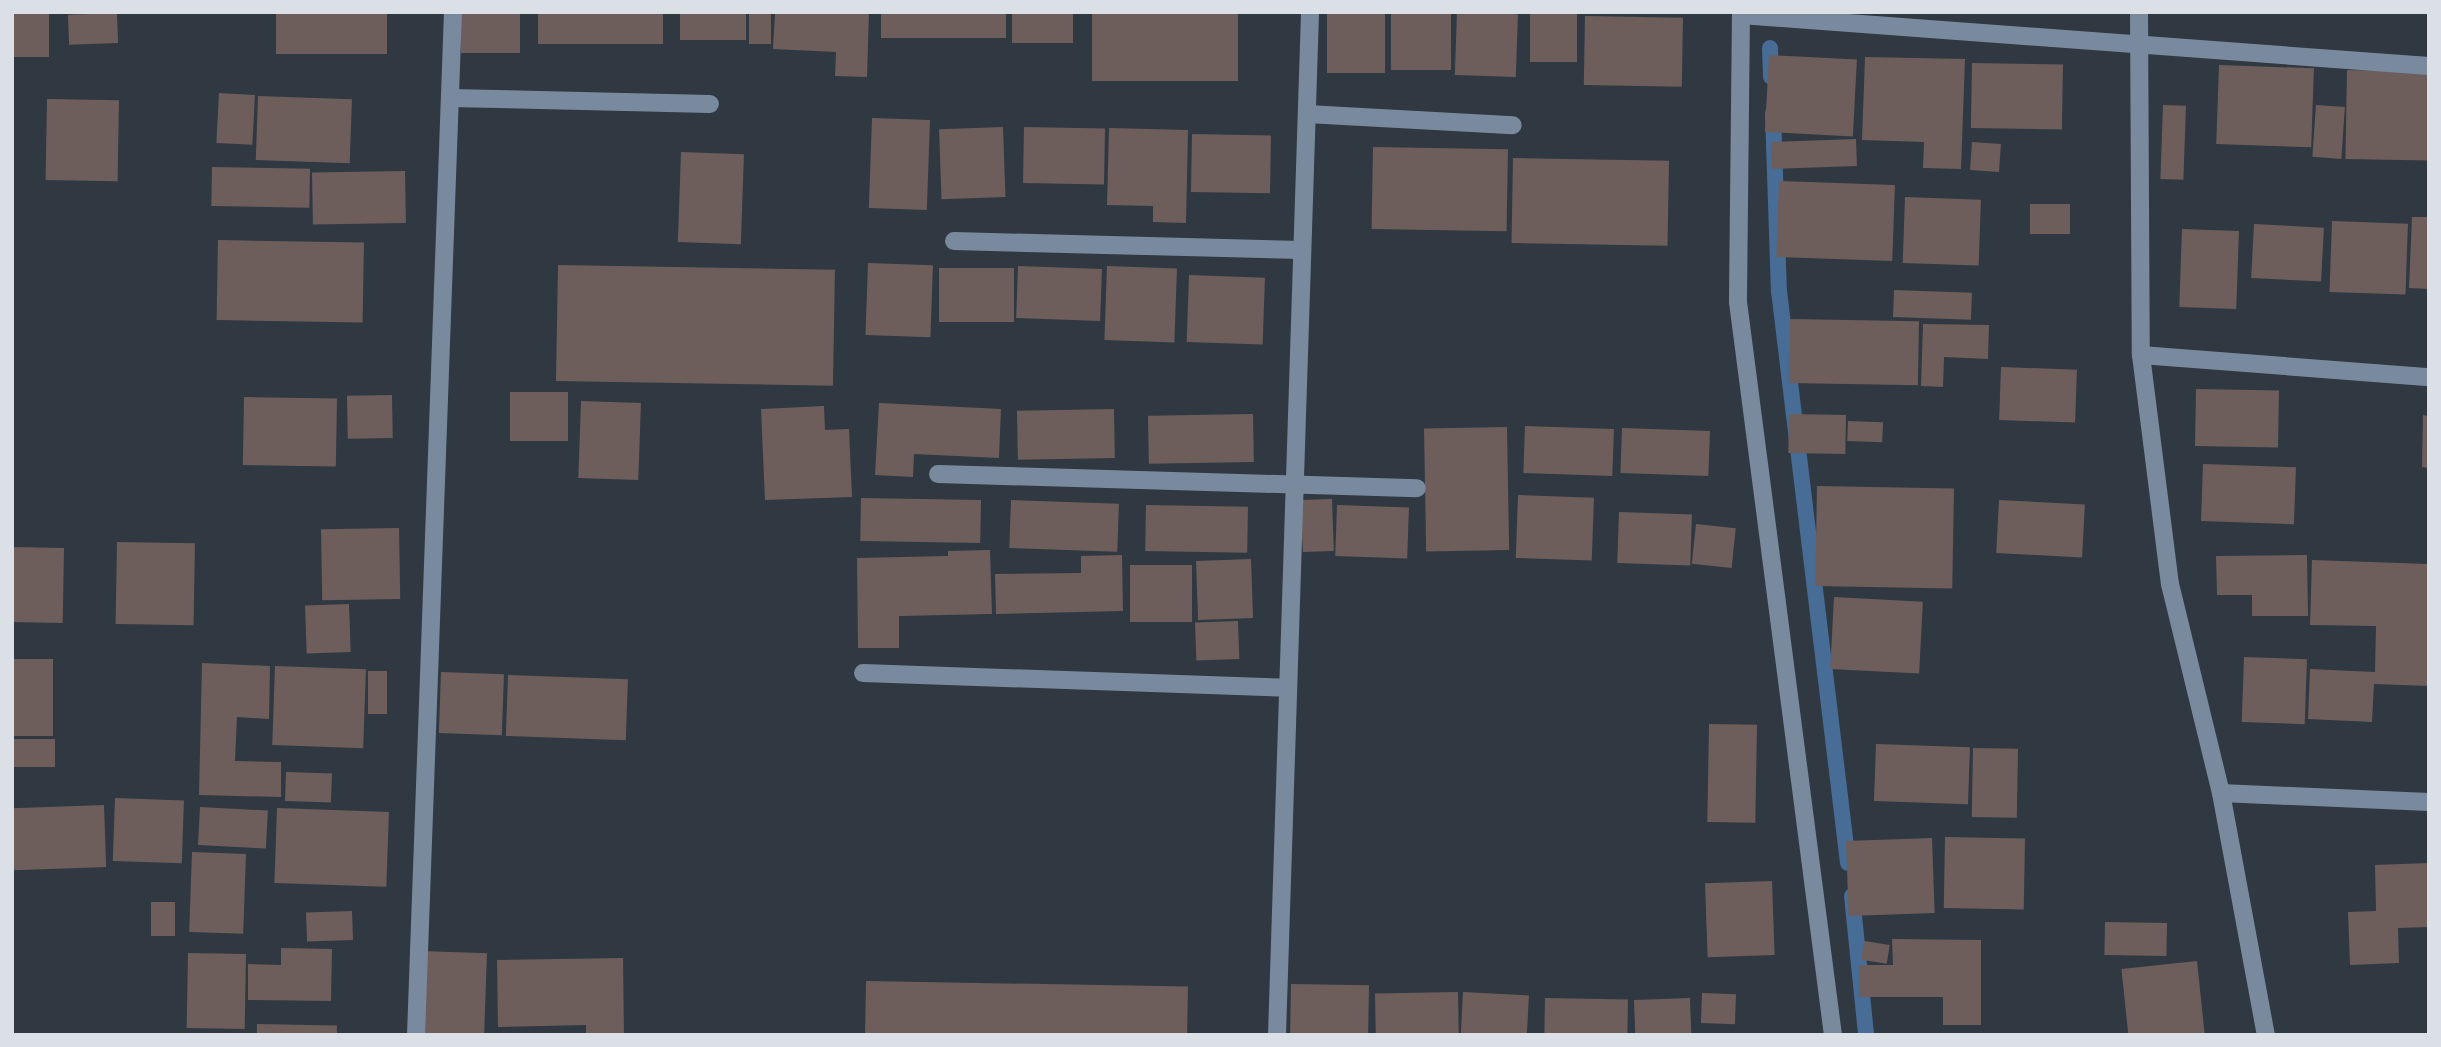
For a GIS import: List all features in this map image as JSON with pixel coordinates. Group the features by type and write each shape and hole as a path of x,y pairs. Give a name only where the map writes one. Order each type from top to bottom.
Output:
{"street":[{"path":"416,1035 453,12"},
{"path":"1277,1035 1310,12"},
{"path":"2139,12 2137,41 2141,355 2170,584 2221,793 2266,1035"},
{"path":"1833,1035 1738,302 1741,14 2137,41 2429,66"},
{"path":"450,98 710,104"},
{"path":"1307,114 1513,125"},
{"path":"954,241 1302,250"},
{"path":"2141,355 2429,377"},
{"path":"938,474 1416,488"},
{"path":"863,673 1288,688"},
{"path":"2221,793 2429,802"}],"building":[{"path":"12,12 49,12 49,57 12,57"},
{"path":"276,12 387,12 387,54 276,54"},
{"path":"461,12 520,12 520,53 461,53"},
{"path":"538,12 663,12 663,44 538,44"},
{"path":"680,12 746,12 746,40 680,40"},
{"path":"749,12 771,12 771,44 749,44"},
{"path":"775,12 869,12 867,77 835,76 836,52 773,49"},
{"path":"881,12 1006,12 1006,38 881,38"},
{"path":"1012,12 1073,12 1073,43 1012,43"},
{"path":"1092,12 1238,12 1238,81 1092,81"},
{"path":"1327,12 1385,12 1385,73 1327,73"},
{"path":"1391,12 1451,12 1451,70 1391,70"},
{"path":"1457,12 1518,14 1516,77 1455,75"},
{"path":"1530,12 1577,12 1577,62 1530,62"},
{"path":"117,13 118,43 69,45 68,15"},
{"path":"1585,16 1683,18 1682,87 1584,85"},
{"path":"1769,55 1857,60 1853,137 1765,132"},
{"path":"1865,57 1965,59 1961,169 1923,168 1924,142 1862,140"},
{"path":"1972,63 2063,65 2062,130 1971,128"},
{"path":"2219,65 2314,68 2311,147 2216,144"},
{"path":"2347,70 2429,71 2427,160 2345,159"},
{"path":"219,93 255,95 252,145 216,143"},
{"path":"258,96 352,99 350,163 256,160"},
{"path":"47,99 119,100 118,181 46,180"},
{"path":"2163,105 2186,106 2183,180 2160,179"},
{"path":"2316,105 2345,107 2341,159 2312,157"},
{"path":"872,118 930,120 927,210 869,208"},
{"path":"1003,127 1005,197 941,199 939,129"},
{"path":"1024,127 1105,128 1104,184 1023,183"},
{"path":"1109,128 1188,130 1186,223 1153,222 1153,206 1107,205"},
{"path":"1192,134 1271,135 1270,193 1191,192"},
{"path":"1856,139 1857,166 1772,169 1771,142"},
{"path":"1972,142 2001,144 1999,172 1970,170"},
{"path":"1373,147 1508,149 1507,231 1372,229"},
{"path":"681,152 744,154 741,244 678,242"},
{"path":"1513,158 1669,161 1667,246 1512,243"},
{"path":"212,167 310,169 309,208 211,206"},
{"path":"405,171 406,223 313,225 312,173"},
{"path":"1779,181 1895,185 1892,261 1776,257"},
{"path":"1905,197 1981,200 1979,266 1903,263"},
{"path":"2030,204 2070,204 2070,234 2030,234"},
{"path":"2412,217 2429,217 2429,289 2409,288"},
{"path":"2332,221 2408,224 2405,295 2330,292"},
{"path":"2254,224 2324,228 2321,282 2251,278"},
{"path":"2182,229 2239,231 2236,309 2179,307"},
{"path":"218,240 364,243 363,323 217,320"},
{"path":"868,263 933,265 930,337 865,335"},
{"path":"558,265 835,270 833,386 556,381"},
{"path":"1018,266 1102,269 1100,321 1016,318"},
{"path":"1107,266 1177,268 1174,342 1104,340"},
{"path":"939,268 1014,268 1014,322 939,322"},
{"path":"1189,275 1265,278 1263,345 1187,342"},
{"path":"1894,290 1972,293 1971,320 1893,317"},
{"path":"1790,319 1919,321 1918,385 1789,383"},
{"path":"1923,324 1989,325 1988,359 1944,357 1943,387 1921,386"},
{"path":"2001,367 2077,370 2075,423 1999,420"},
{"path":"2196,389 2279,390 2278,447 2195,446"},
{"path":"510,392 568,392 568,441 510,441"},
{"path":"392,395 393,438 348,439 347,396"},
{"path":"244,397 337,399 336,467 243,465"},
{"path":"581,401 641,403 638,480 578,478"},
{"path":"879,403 1001,409 999,458 914,454 913,477 875,475"},
{"path":"824,406 825,430 849,429 852,497 765,500 761,409"},
{"path":"1114,409 1115,458 1018,460 1017,411"},
{"path":"1253,414 1254,462 1149,464 1148,416"},
{"path":"1789,414 1846,415 1845,454 1788,453"},
{"path":"2423,415 2429,416 2429,468 2422,467"},
{"path":"1848,421 1883,422 1882,442 1847,441"},
{"path":"1525,426 1614,429 1612,476 1523,473"},
{"path":"1507,427 1509,550 1426,551 1424,428"},
{"path":"1622,428 1710,431 1708,476 1620,473"},
{"path":"2203,464 2296,467 2294,524 2201,521"},
{"path":"1817,486 1954,488 1952,588 1815,586"},
{"path":"1518,495 1594,498 1592,561 1516,558"},
{"path":"861,498 981,500 980,543 860,541"},
{"path":"1332,499 1334,551 1303,552 1301,500"},
{"path":"1011,500 1119,504 1117,552 1009,548"},
{"path":"1999,500 2085,505 2082,557 1996,553"},
{"path":"1146,505 1248,507 1247,553 1145,551"},
{"path":"1337,505 1409,508 1407,558 1335,556"},
{"path":"1619,512 1692,515 1690,566 1617,563"},
{"path":"1696,524 1736,528 1732,568 1692,564"},
{"path":"399,528 400,599 322,600 321,529"},
{"path":"117,542 195,543 194,625 116,624"},
{"path":"12,547 64,548 63,623 12,622"},
{"path":"990,550 992,614 899,616 899,648 858,648 857,558 948,556 948,551"},
{"path":"1122,555 1123,611 996,614 995,574 1081,573 1081,556"},
{"path":"2307,555 2308,616 2252,616 2252,595 2217,595 2216,556"},
{"path":"1251,559 1253,618 1198,620 1196,561"},
{"path":"2312,560 2429,564 2429,686 2374,684 2372,722 2308,719 2310,669 2375,672 2376,626 2310,625"},
{"path":"1130,565 1192,565 1192,622 1130,622"},
{"path":"1834,597 1923,602 1919,674 1830,669"},
{"path":"349,604 351,652 307,654 305,606"},
{"path":"1238,621 1239,659 1196,660 1195,623"},
{"path":"2244,657 2307,659 2305,724 2242,722"},
{"path":"12,659 53,659 53,736 12,736"},
{"path":"202,663 270,666 269,719 237,717 235,761 281,762 281,797 199,795"},
{"path":"275,666 366,669 363,748 272,745"},
{"path":"368,671 387,671 387,714 368,714"},
{"path":"441,672 504,674 502,735 439,733"},
{"path":"508,675 628,679 626,740 506,736"},
{"path":"1709,724 1757,725 1755,823 1707,822"},
{"path":"12,739 55,739 55,767 12,767"},
{"path":"1876,744 1970,747 1968,804 1874,801"},
{"path":"1973,748 2018,749 2017,818 1972,817"},
{"path":"286,772 332,774 331,803 285,801"},
{"path":"115,798 184,800 182,863 113,861"},
{"path":"104,805 106,867 14,870 12,808"},
{"path":"200,807 268,811 266,849 198,845"},
{"path":"277,808 389,812 386,887 274,883"},
{"path":"1945,837 2025,838 2024,909 1944,908"},
{"path":"1932,838 1935,913 1849,916 1846,841"},
{"path":"192,852 246,854 243,934 189,932"},
{"path":"2429,863 2429,927 2398,928 2399,963 2350,965 2348,912 2376,911 2375,865"},
{"path":"1772,881 1775,955 1708,957 1705,883"},
{"path":"151,902 175,902 175,936 151,936"},
{"path":"352,911 353,940 307,942 306,913"},
{"path":"2105,922 2167,923 2166,956 2104,955"},
{"path":"1892,939 1981,940 1981,1025 1943,1025 1943,997 1859,997 1859,965 1893,965"},
{"path":"1864,941 1890,945 1887,964 1861,960"},
{"path":"281,948 332,949 331,1001 248,1000 248,964 281,965"},
{"path":"422,951 487,953 484,1035 419,1035"},
{"path":"188,953 246,954 245,1029 187,1028"},
{"path":"623,958 624,1035 586,1035 586,1025 498,1027 497,960"},
{"path":"2197,961 2205,1035 2128,1035 2121,969"},
{"path":"866,981 1188,987 1187,1035 865,1035"},
{"path":"1291,984 1369,985 1368,1035 1290,1035"},
{"path":"1458,992 1459,1035 1376,1035 1375,993"},
{"path":"1463,992 1529,995 1527,1035 1461,1035"},
{"path":"1702,993 1736,994 1735,1024 1701,1023"},
{"path":"1545,998 1628,999 1627,1035 1544,1035"},
{"path":"1690,998 1691,1035 1635,1035 1634,1000"},
{"path":"257,1024 337,1025 337,1035 257,1035"}],"waterway":[{"path":"1770,48 1771,77"},
{"path":"1773,113 1779,291 1848,863"},
{"path":"1852,896 1866,1035"}]}
